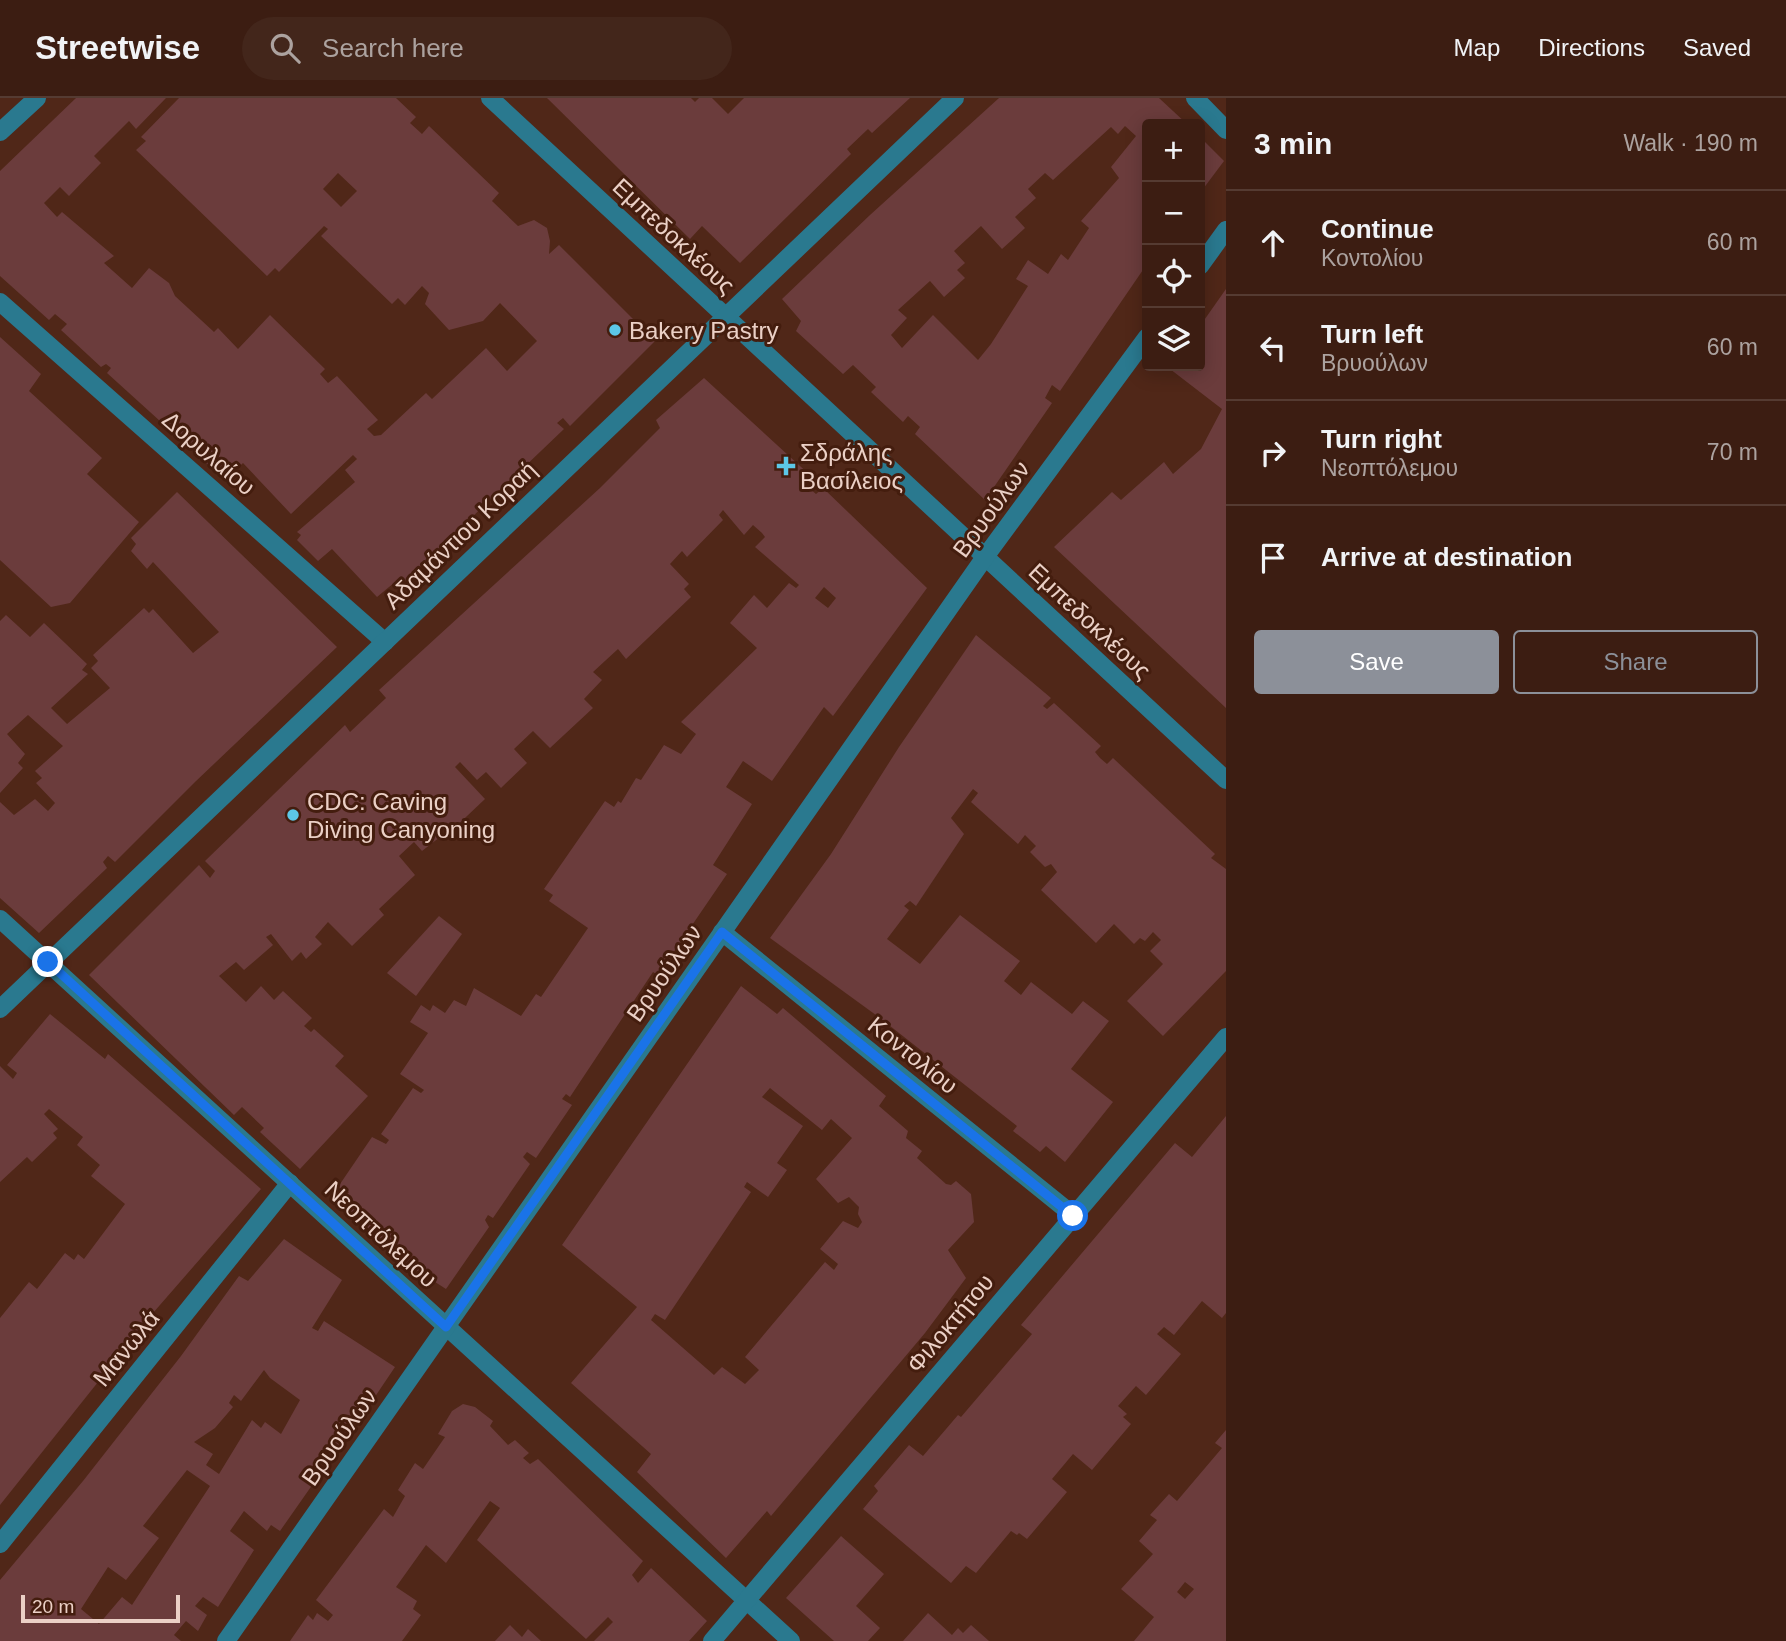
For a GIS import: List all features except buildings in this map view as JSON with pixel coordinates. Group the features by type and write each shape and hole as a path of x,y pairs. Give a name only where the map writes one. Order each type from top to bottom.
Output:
{"street":[{"path":"0,132 37,98"},
{"name":"Εμπεδοκλέους","path":"490,98 1226,780"},
{"name":"Αδαμάντιου Κοραή","path":"0,1009 955,98"},
{"path":"1195,98 1226,130"},
{"path":"1205,259 1226,230"},
{"name":"Δορυλαίου","path":"0,302 385,642"},
{"name":"Βρυούλων","path":"226,1641 985,557 1142,344"},
{"name":"Νεοπτόλεμου","path":"0,919 791,1641"},
{"name":"Κοντολίου","path":"722,932 1073,1216"},
{"name":"Φιλοκτήτου","path":"712,1641 1226,1037"},
{"name":"Μανωλά","path":"0,1544 290,1183"}],"place":[{"name":"Bakery Pastry","path":"615,330"},
{"name":"Σδράλης Βασίλειος","path":"786,466"},
{"name":"CDC: Caving Diving Canyoning","path":"293,815"}],"route":[{"path":"48,962 446,1327 722,932 1073,1216"}]}
